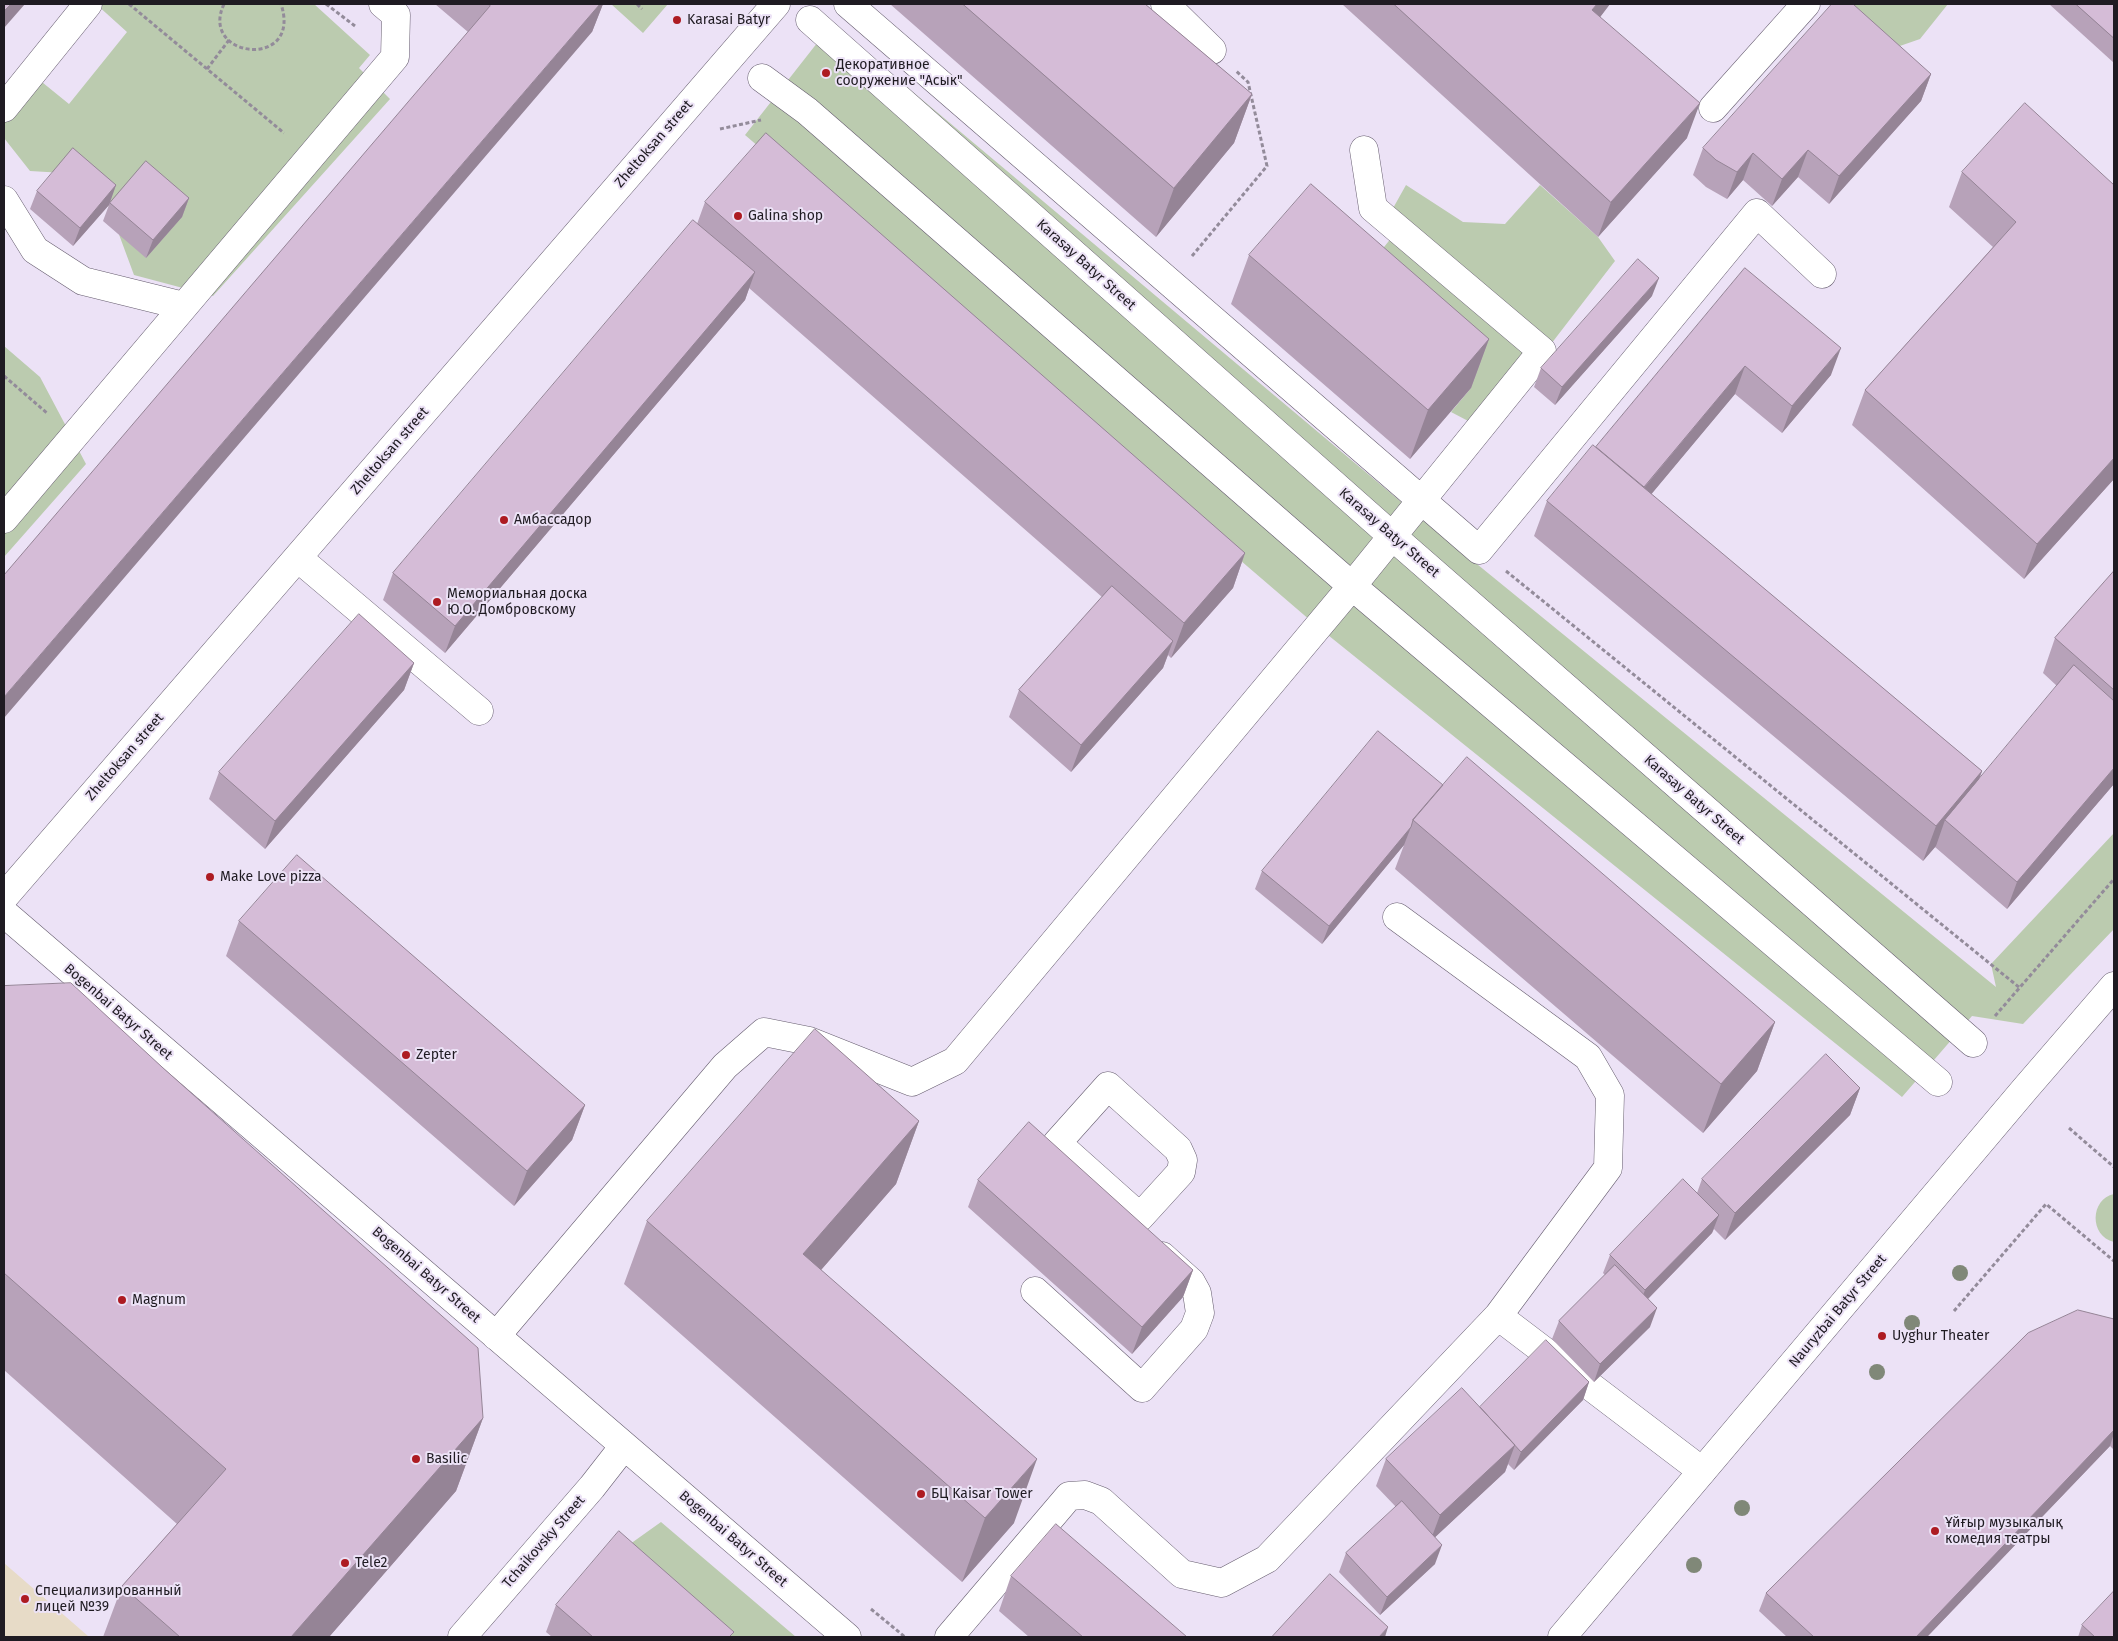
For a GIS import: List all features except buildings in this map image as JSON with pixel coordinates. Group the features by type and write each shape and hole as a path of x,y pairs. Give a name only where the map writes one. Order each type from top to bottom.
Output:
{"street":[{"path":"4,108 88,4"},
{"path":"4,519 395,57 396,15 383,4"},
{"name":"Zheltoksan street","path":"4,897 776,4"},
{"path":"848,4 1479,550 1757,213 1822,274"},
{"path":"1165,4 1212,50"},
{"path":"1713,108 1806,4"},
{"name":"Karasay Batyr Street","path":"810,20 1392,536 1972,1043"},
{"path":"762,78 807,111 1352,586 1938,1082"},
{"path":"496,1336 725,1066 764,1032 809,1041 912,1082 955,1061 1352,586 1542,351 1373,208 1364,150"},
{"path":"4,200 35,250 83,281 184,306"},
{"path":"298,558 479,711"},
{"name":"Bogenbai Batyr Street","path":"4,913 848,1637"},
{"path":"948,1637 1069,1496 1085,1495 1101,1501 1182,1574 1222,1583 1267,1559 1498,1316 1608,1168 1610,1094 1588,1057 1397,917"},
{"name":"Nauryzbai Batyr Street","path":"1562,1637 2114,986"},
{"path":"1035,1291 1142,1388 1194,1329 1200,1313 1197,1293 1191,1282 1151,1246 1140,1217 1057,1143 1108,1086 1178,1149 1183,1160 1181,1172 1140,1217"},
{"path":"1498,1316 1702,1471"},
{"name":"Tchaikovsky Street","path":"462,1637 592,1487 624,1446"}],"path":[{"path":"129,4 311,156"},
{"path":"224,4 220,21 223,31 229,40 237,47 257,51 271,45 282,33 285,23 281,4"},
{"path":"636,4 642,9 640,4"},
{"path":"207,69 229,40"},
{"path":"1170,282 1267,166 1248,82 1212,50"},
{"path":"4,376 74,436"},
{"path":"1479,550 2020,988"},
{"path":"1972,1043 2114,879"},
{"path":"2069,1128 2114,1167"},
{"path":"1954,1311 2046,1204 2114,1261"}],"shaded area":[{"name":"Специализированный лицей №39","path":"4,1563 88,1636 4,1637"}],"green space":[{"path":"96,4 314,4 370,55 359,68 390,99 213,296 134,275 97,175 30,171 4,138 4,115 32,74 69,104 127,32"},
{"path":"611,4 668,4 643,33"},
{"path":"1846,4 1948,4 1920,39 1871,56"},
{"path":"832,24 1418,516 1996,987 1991,964 2114,833 2114,929 2023,1024 1972,1016 1902,1097 1318,627 745,135"},
{"path":"1406,185 1463,222 1505,224 1540,185 1598,237 1615,261 1551,344 1392,210"},
{"path":"1392,237 1530,352 1472,423 1451,412 1471,388 1353,286"},
{"path":"4,346 40,377 86,464 4,557"},
{"path":"2114,1194 2114,1242 2100,1233 2096,1218 2100,1203 2106,1197"},
{"path":"661,1522 796,1637 699,1637 609,1559"}],"place":[{"name":"Karasai Batyr","path":"677,20"},
{"name":"Декоративное сооружение \"Асык\"","path":"826,73"},
{"name":"Galina shop","path":"738,216"},
{"name":"Амбассадор","path":"504,520"},
{"name":"Мемориальная доска Ю.О. Домбровскому","path":"437,602"},
{"name":"Make Love pizza","path":"210,877"},
{"name":"Zepter","path":"406,1055"},
{"name":"Magnum","path":"122,1300"},
{"name":"Uyghur Theater","path":"1882,1336"},
{"name":"Basilic","path":"416,1459"},
{"name":"БЦ Kaisar Tower","path":"921,1494"},
{"name":"Ұйғыр музыкалық комедия театры","path":"1935,1531"},
{"name":"Tele2","path":"345,1563"},
{"name":"Специализированный лицей №39","path":"25,1599"}]}
